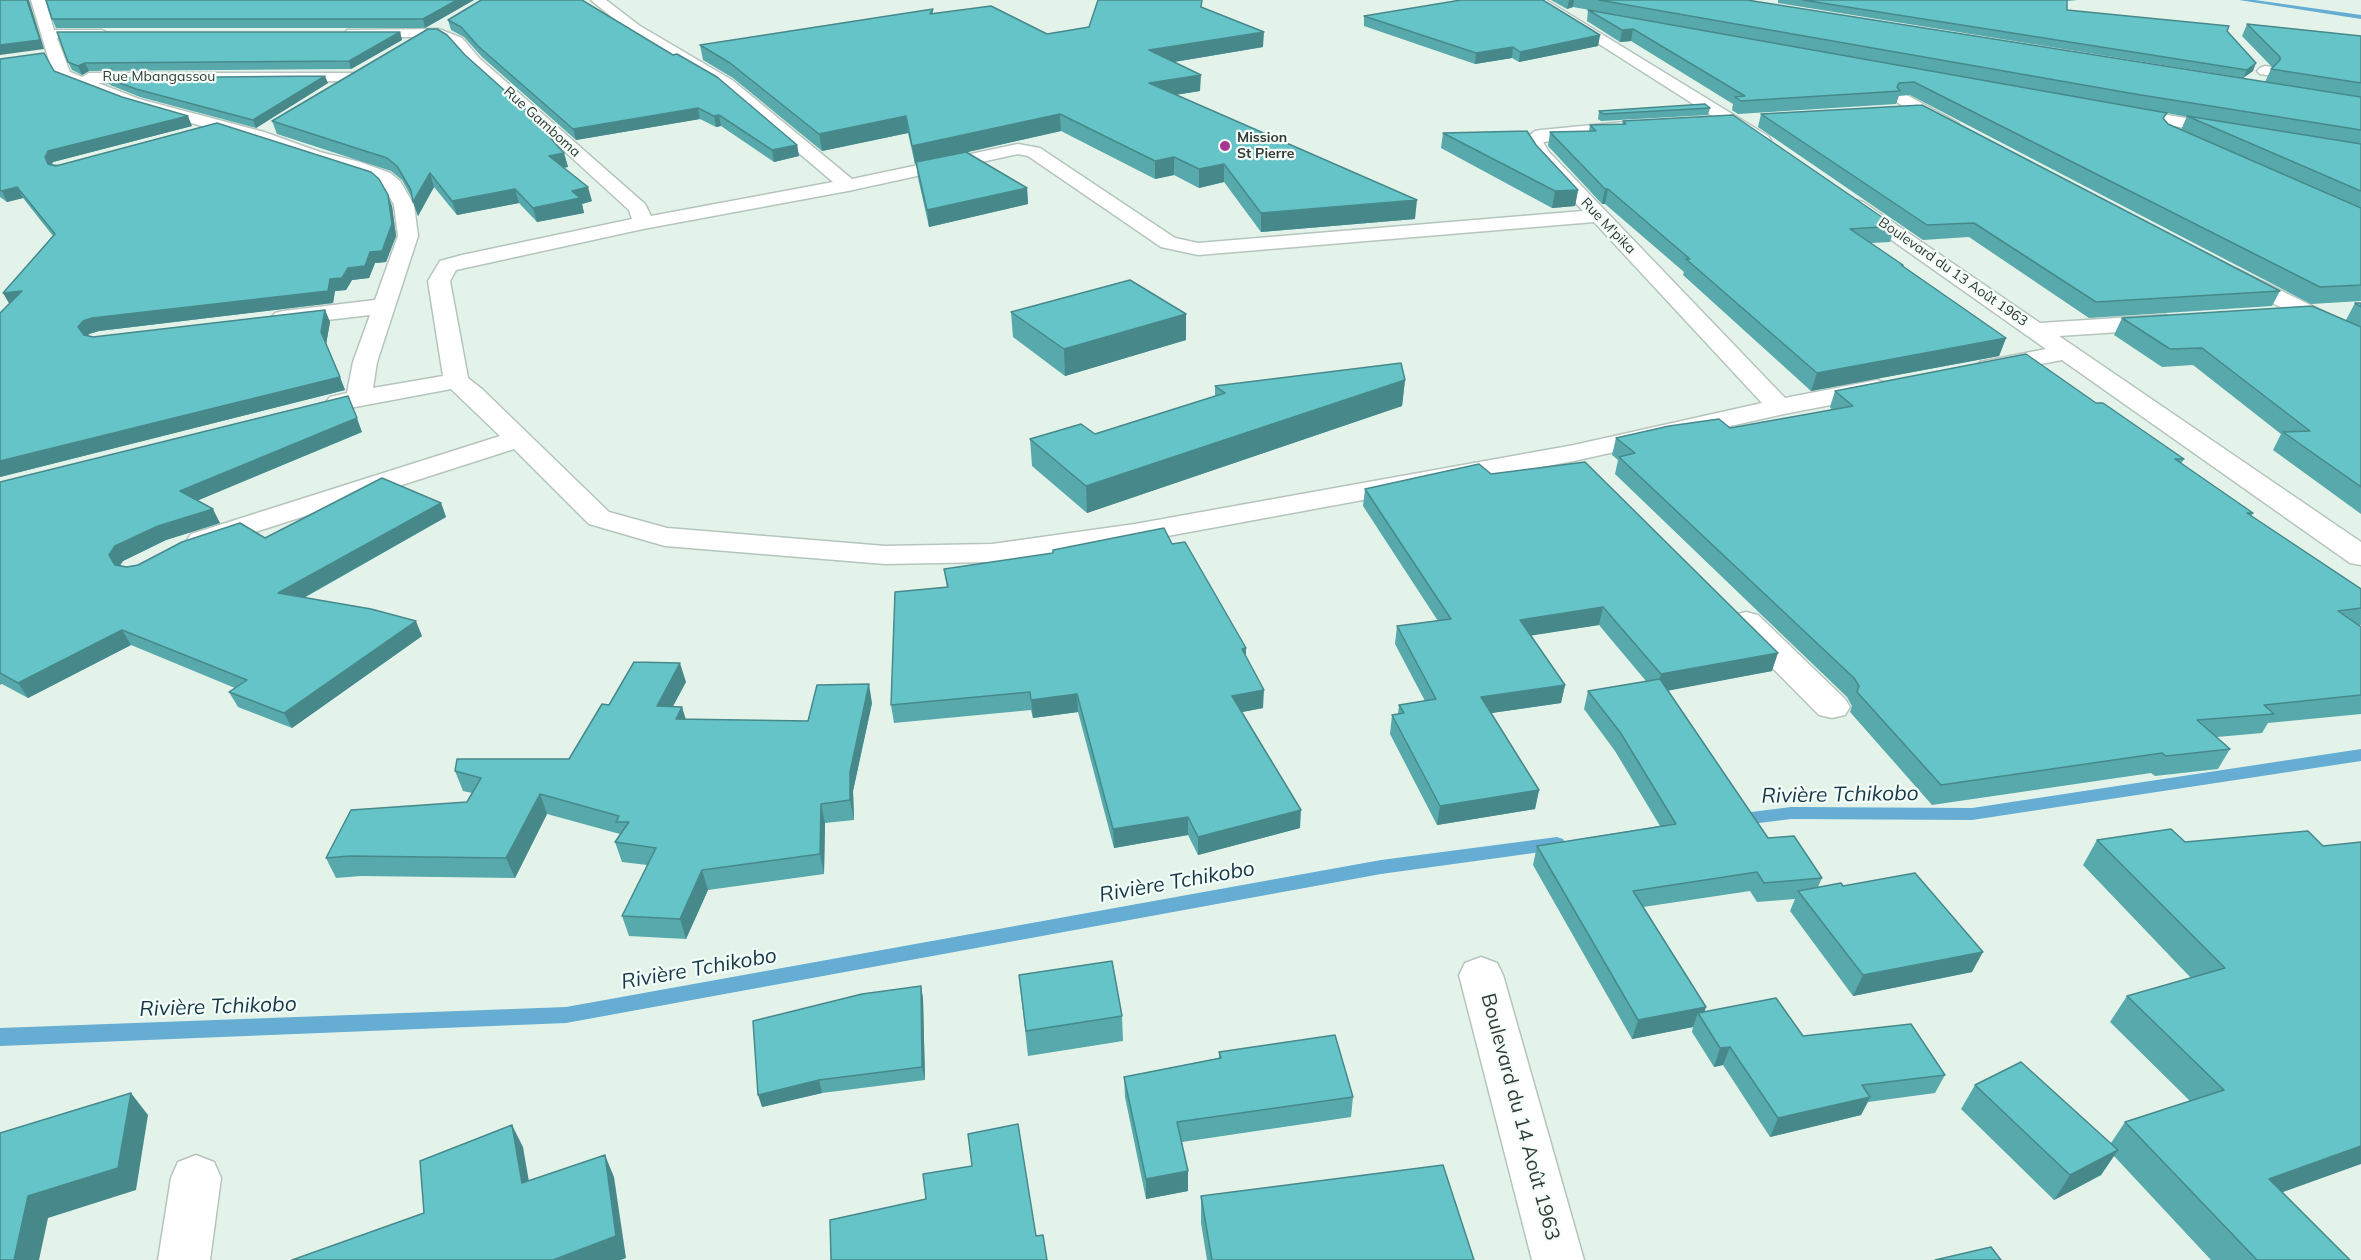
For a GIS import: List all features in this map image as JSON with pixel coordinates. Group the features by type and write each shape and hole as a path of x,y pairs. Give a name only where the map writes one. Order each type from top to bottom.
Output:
{"street":[{"path":"38,0 48,34 50,55 61,71 72,78 133,102 217,127 258,136 314,156 353,166 382,177 393,185 404,205 408,236 365,362 358,397"},
{"path":"598,0 635,29 726,83 848,185"},
{"path":"1545,5 1599,18"},
{"path":"1545,5 1732,120 1782,154"},
{"path":"403,49 452,20"},
{"path":"336,33 432,32"},
{"name":"Rue Gamboma","path":"432,32 444,34 457,41 475,62 638,208 643,224"},
{"path":"48,34 120,34"},
{"path":"1881,69 1844,63 1920,110 1974,138"},
{"path":"2258,70 2361,84"},
{"name":"Rue Mbangassou","path":"72,78 359,74 326,94"},
{"path":"1897,111 1920,110"},
{"path":"2107,110 2246,133"},
{"path":"2129,114 2192,143"},
{"path":"1698,122 1756,119"},
{"path":"258,136 278,124"},
{"name":"Rue M'pika","path":"1652,125 1541,135 1533,140 1541,155 1598,216 1776,403 1784,406"},
{"path":"183,136 217,127"},
{"path":"1598,216 1198,249 1168,243 1034,152 1004,152 462,261 448,266 439,281 456,381 599,518 665,537 885,555 992,553 1135,533 1575,453 1784,406 1902,384"},
{"name":"Boulevard du 13 Août 1963","path":"1840,195 2361,556"},
{"path":"2225,269 2361,339"},
{"path":"260,321 386,306"},
{"path":"2272,315 2350,310"},
{"path":"2037,330 2190,321"},
{"path":"1961,372 2067,352"},
{"path":"312,409 358,397 456,381"},
{"path":"178,548 518,439"},
{"path":"1575,453 1599,477"},
{"path":"1724,600 1832,707"},
{"name":"Boulevard du 14 Août 1963","path":"1481,975 1558,1260"},
{"path":"184,1260 196,1178"}],"building":[{"path":"0,0 27,0 40,40 0,45"},
{"path":"46,0 457,0 423,19 52,19"},
{"path":"481,0 582,0 673,55 677,54 717,77 797,145 772,150 719,115 714,116 698,108 573,129 479,47 461,27 448,20"},
{"path":"1098,0 1202,0 1201,7 1264,32 1149,50 1201,75 1149,83 1417,200 1261,213 1224,164 1199,169 1174,157 1155,161 1060,114 912,146 906,116 819,134 730,63 700,45 933,9 930,14 991,6 1047,34 1089,27"},
{"path":"1461,0 1543,0 1600,35 1520,52 1513,47 1476,53 1364,16"},
{"path":"1599,0 1747,0 2361,97 2361,130 2135,94"},
{"path":"1803,0 2067,0 2067,10 2229,26 2227,31 2256,63 2247,70"},
{"path":"1588,10 2167,113 2163,118 2168,124 2361,208 2361,285 2320,287 1914,82 1899,83 1897,87 1900,91 1741,101 1735,97 1745,96 1633,29 1622,30"},
{"path":"2247,24 2361,36 2361,83 2271,69 2280,57"},
{"path":"428,29 437,29 447,35 465,55 550,131 545,132 564,153 549,156 588,187 572,191 580,198 533,208 515,189 452,201 430,173 413,202 411,190 397,166 387,158 272,121"},
{"path":"57,32 400,32 349,61 85,63 78,66 68,62"},
{"path":"44,53 54,71 122,97 188,116 48,151 45,157 48,164 56,166 217,123 371,172 379,179 388,195 392,224 382,251 370,252 365,266 348,268 342,278 330,279 328,291 92,318 83,321 78,327 84,335 93,337 325,310 321,332 340,377 0,461 0,313 22,291 3,293 55,234 17,187 0,190 0,59"},
{"path":"325,76 253,120 136,89 106,78"},
{"path":"1705,104 1710,108 1603,114 1599,111"},
{"path":"1922,105 2280,291 2096,302 1974,223 1927,225 1761,114"},
{"path":"1733,115 1895,226 1850,229 2006,338 1817,373 1686,259 1690,259 1608,189 1605,189 1550,132 1596,131 1590,125 1626,124 1623,121"},
{"path":"2187,116 2361,144 2361,191"},
{"path":"1527,131 1536,145 1578,190 1555,191 1443,133"},
{"path":"966,152 1027,188 927,210 916,162"},
{"path":"1130,280 1186,314 1064,349 1011,312"},
{"path":"2312,306 2361,327 2361,487 2283,432 2310,431 2202,348 2170,349 2122,318"},
{"path":"2026,354 2096,403 2103,403 2184,459 2175,459 2253,513 2247,513 2361,589 2361,608 2338,611 2361,627 2361,695 2264,705 2274,714 2197,720 2230,749 2166,756 2162,753 1941,785 1857,692 1859,686 1854,678 1619,457 1635,453 1616,438 1669,426 1719,419 1730,428 1853,406 1835,391"},
{"path":"1401,363 1405,380 1086,486 1030,439 1081,424 1095,434 1225,393 1215,386"},
{"path":"348,396 357,418 180,491 213,509 158,526 115,546 109,555 115,565 127,567 138,565 182,542 240,523 265,538 382,478 441,503 278,593 371,609 416,621 284,713 229,692 247,680 122,630 18,683 0,673 0,482"},
{"path":"1585,462 1778,653 1661,674 1603,607 1520,620 1565,685 1481,697 1539,790 1440,806 1392,715 1404,713 1399,705 1436,699 1397,626 1451,619 1365,489 1479,464 1491,474"},
{"path":"1164,528 1172,544 1185,542 1246,648 1242,649 1264,690 1232,696 1301,810 1198,837 1188,817 1113,829 1077,694 1031,700 1030,692 891,705 895,592 948,587 944,569 1053,553 1053,550"},
{"path":"634,662 680,663 657,706 682,707 676,719 808,721 817,685 869,684 850,772 850,800 821,804 820,854 702,870 680,919 622,916 656,848 615,842 629,822 616,822 619,816 540,794 506,858 350,856 326,858 351,810 467,802 481,778 455,771 457,759 569,759 602,704 609,705"},
{"path":"1660,679 1768,838 1794,836 1822,878 1764,883 1757,872 1633,891 1706,1007 1638,1020 1537,846 1676,824 1620,732 1588,691"},
{"path":"2171,829 2185,842 2308,831 2323,846 2361,842 2361,1146 2269,1179 2350,1260 2257,1260 2125,1122 2224,1090 2127,996 2225,968 2097,840"},
{"path":"1915,873 1983,952 1863,975 1798,891 1841,883 1843,886"},
{"path":"1112,961 1122,1016 1026,1031 1019,975"},
{"path":"921,986 922,1067 819,1080 758,1095 753,1021 862,994"},
{"path":"1776,998 1803,1036 1911,1024 1945,1075 1862,1085 1870,1097 1778,1118 1730,1047 1720,1048 1698,1013"},
{"path":"1335,1035 1353,1097 1177,1122 1188,1171 1146,1179 1124,1077 1221,1058 1219,1052"},
{"path":"2021,1062 2118,1150 2070,1175 1975,1085"},
{"path":"131,1093 118,1168 28,1196 14,1260 0,1260 0,1133"},
{"path":"1018,1124 1036,1236 1043,1235 1047,1260 831,1260 830,1220 926,1199 923,1174 972,1166 968,1134"},
{"path":"512,1125 522,1183 605,1155 616,1236 553,1260 292,1260 424,1213 420,1161"},
{"path":"1443,1165 1474,1260 1212,1260 1201,1196"},
{"path":"1991,1247 2001,1260 1935,1260"}],"waterway":[{"path":"2242,0 2361,17"},
{"name":"Rivière Tchikobo","path":"1735,820 1791,813 1972,814 2361,755"},
{"name":"Rivière Tchikobo","path":"0,1037 566,1015 1381,867 1557,844"}],"place":[{"name":"Mission St Pierre","path":"1225,146"}]}
